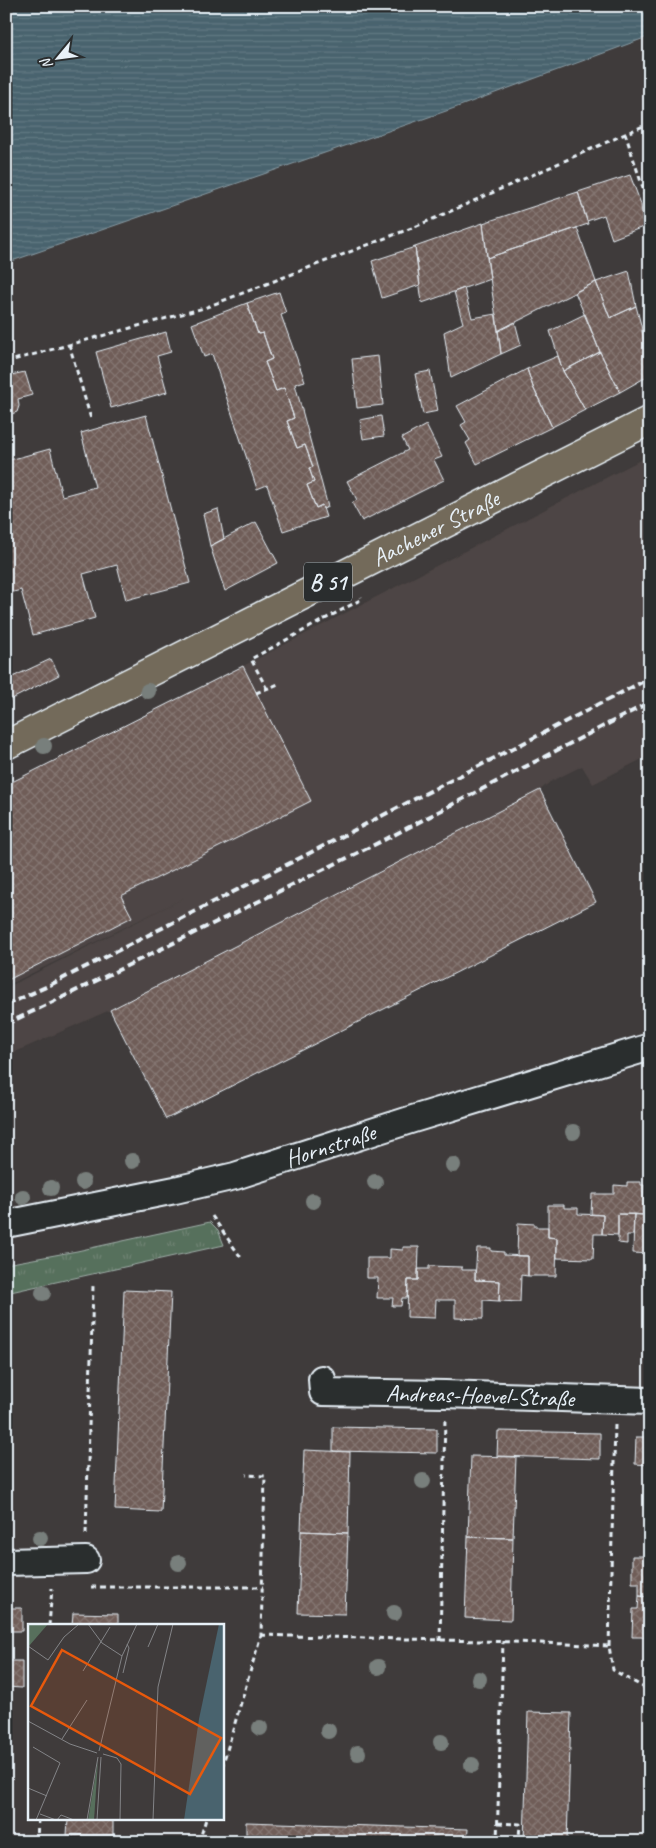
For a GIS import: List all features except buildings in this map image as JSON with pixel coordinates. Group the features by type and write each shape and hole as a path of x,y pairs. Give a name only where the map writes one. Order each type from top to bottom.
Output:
{"main road":[{"name":"Aachener Straße","path":"6,745 650,420"}],"street":[{"name":"Hornstraße","path":"6,1224 235,1176 413,1119 650,1047"},
{"name":"Andreas-Hoevel-Straße","path":"322,1379 323,1392 650,1401"},
{"path":"6,1562 86,1560"}],"path":[{"path":"6,362 204,308 223,301 416,226 650,123"},
{"path":"625,133 643,188 650,226"},
{"path":"69,344 90,419"},
{"path":"267,690 251,658 362,599 358,592"},
{"path":"256,693 281,683"},
{"path":"212,1216 242,1259"},
{"path":"93,1286 86,1588 263,1587"},
{"path":"440,1641 445,1394"},
{"path":"616,1399 609,1646 613,1670 650,1691"},
{"path":"224,1760 261,1635 265,1476 246,1475"},
{"path":"49,1624 53,1562"},
{"path":"261,1635 440,1641 503,1641 609,1646"},
{"path":"497,1842 503,1641"},
{"path":"647,1788 650,1711"},
{"path":"36,1842 38,1820"},
{"path":"199,1842 206,1820"},
{"path":"498,1823 520,1824 519,1838 524,1839"}],"shaded area":[{"path":"650,455 650,755 593,784 582,766 550,782 540,790 110,1010 6,1056 6,988 186,897 6,986 6,785 243,666"}],"green space":[{"path":"210,1222 218,1230 224,1245 6,1293 6,1264 77,1251"}],"water":[{"path":"6,6 650,6 650,36 449,110 6,263"}],"railway":[{"path":"6,1005 48,986 650,678"},
{"path":"6,1024 386,839 650,702"}]}
